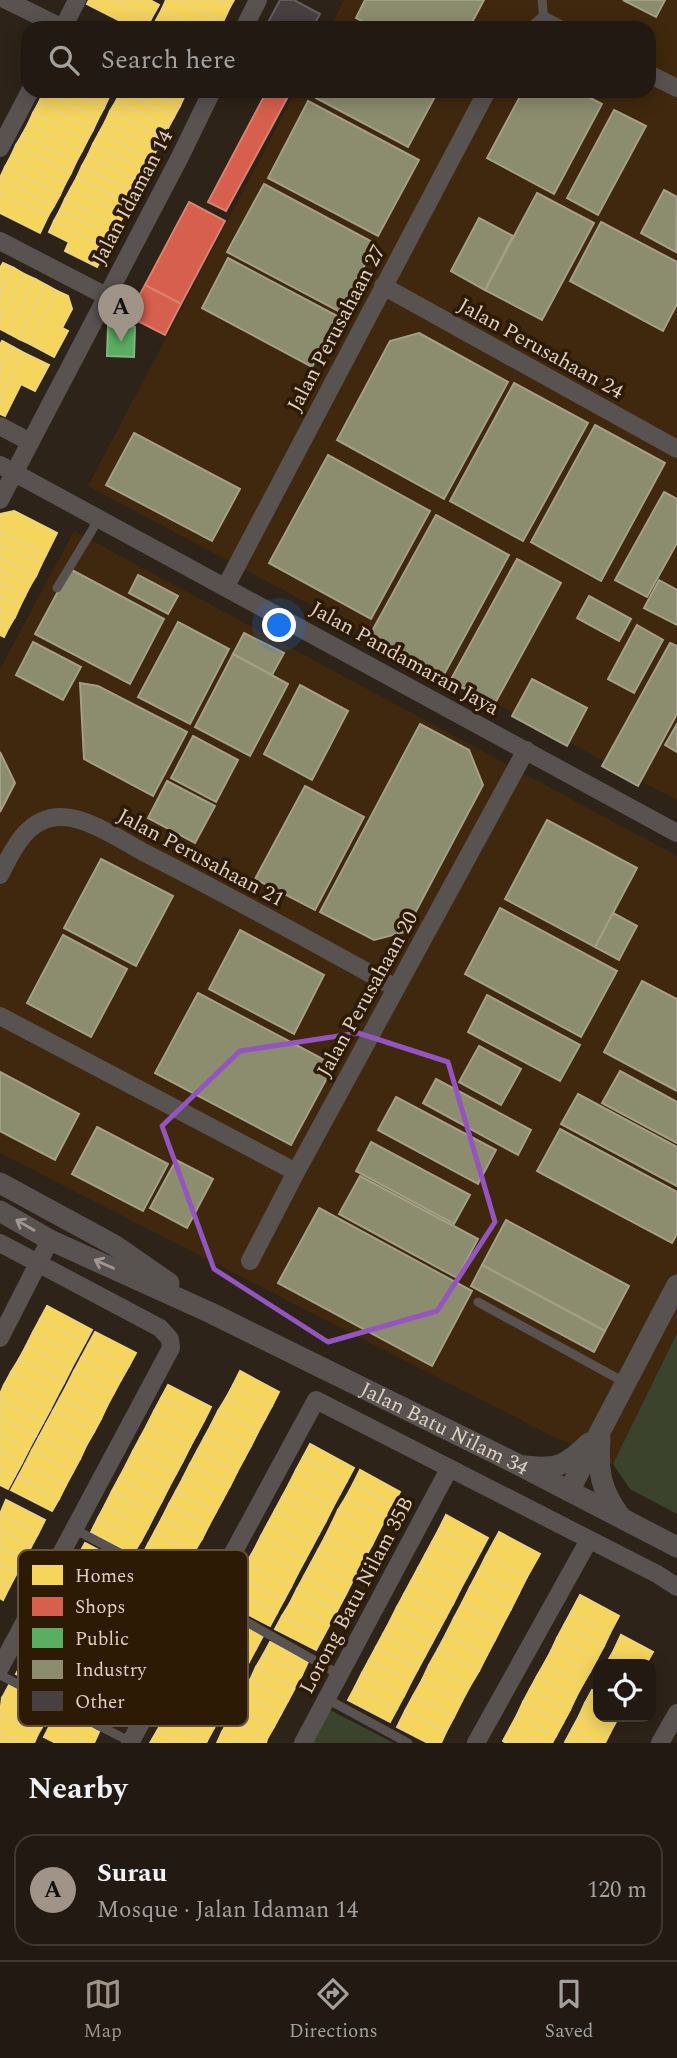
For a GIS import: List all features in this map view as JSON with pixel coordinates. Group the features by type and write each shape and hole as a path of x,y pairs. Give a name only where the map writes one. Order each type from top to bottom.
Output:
{"street":[{"path":"6,0 49,21"},
{"path":"66,21 77,0"},
{"path":"248,21 258,0"},
{"path":"656,78 677,88"},
{"path":"0,148 26,98"},
{"name":"Jalan Idaman 14","path":"0,500 8,469 30,442 208,98"},
{"name":"Jalan Perusahaan 27","path":"226,586 483,98"},
{"path":"0,241 106,296"},
{"name":"Jalan Perusahaan 24","path":"383,286 677,449"},
{"path":"0,426 30,442"},
{"name":"Jalan Pandamaran Jaya","path":"8,469 677,833"},
{"name":"Jalan Perusahaan 20","path":"250,1261 526,750"},
{"name":"Jalan Perusahaan 21","path":"0,875 16,843 29,829 47,819 63,816 88,823 212,887 396,988"},
{"path":"0,1016 296,1172"},
{"name":"Jalan Batu Nilam 34","path":"0,1183 114,1245 211,1313"},
{"path":"0,1188 55,1224 55,1232 0,1338"},
{"name":"Jalan Batu Nilam 34","path":"0,1211 50,1240 211,1313 521,1466 677,1547"},
{"path":"50,1240 78,1236 114,1245"},
{"path":"0,1242 160,1328 170,1339 171,1348 63,1550"},
{"path":"569,1492 676,1287"},
{"path":"235,1550 316,1400 657,1574 677,1587"},
{"path":"521,1466 548,1469 564,1464 601,1431"},
{"path":"601,1431 600,1478 606,1498 621,1518"},
{"name":"Lorong Batu Nilam 35B","path":"303,1743 449,1469"},
{"path":"477,1743 589,1540"},
{"path":"0,1668 18,1634"},
{"path":"660,1743 677,1713"},
{"path":"131,1743 140,1726"}],"lane":[{"path":"542,0 545,21"},
{"path":"57,588 100,517"},
{"path":"478,1303 626,1383"},
{"path":"74,1529 114,1550"},
{"path":"248,1623 340,1675"},
{"path":"0,1675 18,1684"},
{"path":"327,1699 408,1743"},
{"path":"98,1726 131,1743"}],"highlighted area":[{"path":"358,1033 448,1062 495,1222 437,1311 328,1342 214,1269 162,1126 240,1051"}],"shaded area":[{"path":"344,0 677,0 677,800 88,486 292,98 656,98 656,21 334,21"},
{"path":"74,531 677,856 677,1333 613,1464 550,1435 0,1153 0,669"}],"green space":[{"path":"677,1333 677,1514 630,1489 613,1464"},
{"path":"328,1709 394,1743 311,1743"}],"building: Homes":[{"path":"89,0 115,0 151,19 120,21 87,4"},
{"path":"115,0 150,0 159,5 151,19"},
{"path":"166,0 180,0 221,21 185,21 162,9"},
{"path":"180,0 216,0 230,7 221,21"},
{"path":"216,0 234,0 230,7"},
{"path":"162,9 185,21 156,21"},
{"path":"41,98 58,98 98,119 93,130 39,102"},
{"path":"58,98 85,98 104,108 98,119"},
{"path":"85,98 109,98 104,108"},
{"path":"118,98 135,98 174,117 168,128 116,101"},
{"path":"137,98 165,98 180,106 174,117"},
{"path":"165,98 184,98 180,106"},
{"path":"116,101 168,128 163,138 110,111"},
{"path":"39,102 93,130 87,141 33,113"},
{"path":"110,111 163,138 157,149 105,122"},
{"path":"33,113 87,141 82,151 28,124"},
{"path":"105,122 157,149 152,160 99,133"},
{"path":"28,124 82,151 76,162 22,135"},
{"path":"99,133 152,160 146,171 93,144"},
{"path":"22,135 76,162 71,173 16,145"},
{"path":"93,144 146,171 141,182 88,155"},
{"path":"16,145 71,173 65,184 11,156"},
{"path":"88,155 141,182 135,193 82,166"},
{"path":"11,156 65,184 60,195 5,167"},
{"path":"82,166 135,193 129,204 77,177"},
{"path":"5,167 60,195 54,206 0,178"},
{"path":"77,177 129,204 124,215 71,188"},
{"path":"0,178 54,206 48,216 0,192"},
{"path":"71,188 124,215 118,226 65,199"},
{"path":"0,192 48,216 40,233 0,213"},
{"path":"65,199 118,226 113,237 60,210"},
{"path":"60,210 113,237 107,248 54,221"},
{"path":"54,221 107,248 97,267 65,251 69,242 49,232"},
{"path":"3,263 14,268 0,295 0,268"},
{"path":"14,268 24,274 0,322 0,295"},
{"path":"24,274 35,279 8,333 0,329 0,322"},
{"path":"35,279 46,285 19,339 8,333"},
{"path":"46,285 57,291 30,344 19,339"},
{"path":"57,291 68,296 72,309 62,328 68,331 54,357 30,344"},
{"path":"2,341 13,347 0,372 0,345"},
{"path":"13,347 24,353 0,399 0,372"},
{"path":"24,353 49,365 35,391 21,384 5,416 0,414 0,399"},
{"path":"14,511 57,533 46,555 0,532 0,514"},
{"path":"0,532 46,555 41,565 0,544"},
{"path":"0,544 41,565 36,576 0,557"},
{"path":"0,557 36,576 30,586 0,570"},
{"path":"0,570 30,586 25,596 0,583"},
{"path":"0,583 25,596 20,606 0,596"},
{"path":"0,596 20,606 15,617 0,609"},
{"path":"0,609 15,617 9,627 0,622"},
{"path":"0,622 9,627 4,637 0,635"},
{"path":"47,1306 92,1330 85,1343 40,1319"},
{"path":"40,1319 85,1343 78,1356 33,1332"},
{"path":"33,1332 78,1356 71,1369 26,1346"},
{"path":"95,1332 136,1353 129,1366 88,1345"},
{"path":"88,1345 129,1366 121,1380 81,1358"},
{"path":"26,1346 71,1369 64,1383 19,1359"},
{"path":"81,1358 121,1380 114,1393 74,1371"},
{"path":"19,1359 64,1383 57,1396 11,1372"},
{"path":"74,1371 114,1393 107,1406 67,1385"},
{"path":"240,1371 279,1392 272,1406 233,1385"},
{"path":"11,1372 57,1396 50,1410 4,1385"},
{"path":"4,1385 50,1410 43,1423 0,1400"},
{"path":"67,1385 107,1406 101,1419 60,1398"},
{"path":"168,1385 211,1407 204,1421 161,1398"},
{"path":"233,1385 272,1406 265,1419 226,1398"},
{"path":"60,1398 101,1419 94,1432 53,1411"},
{"path":"161,1398 204,1421 197,1434 154,1411"},
{"path":"226,1398 265,1419 258,1432 218,1411"},
{"path":"0,1400 43,1423 36,1436 0,1417"},
{"path":"53,1411 94,1432 86,1446 46,1424"},
{"path":"154,1411 197,1434 190,1447 147,1425"},
{"path":"218,1411 258,1432 251,1446 211,1425"},
{"path":"0,1417 36,1436 29,1449 0,1434"},
{"path":"46,1424 86,1446 80,1459 39,1437"},
{"path":"147,1425 190,1447 183,1461 140,1438"},
{"path":"211,1425 251,1446 244,1459 204,1438"},
{"path":"0,1434 29,1449 22,1463 0,1451"},
{"path":"39,1437 80,1459 73,1472 32,1450"},
{"path":"140,1438 183,1461 176,1474 133,1451"},
{"path":"204,1438 244,1459 237,1472 197,1451"},
{"path":"310,1444 354,1468 347,1481 303,1457"},
{"path":"32,1450 73,1472 66,1485 25,1464"},
{"path":"0,1451 22,1463 15,1476 0,1468"},
{"path":"133,1451 176,1474 169,1487 126,1465"},
{"path":"197,1451 237,1472 230,1486 190,1464"},
{"path":"303,1457 347,1481 340,1494 296,1470"},
{"path":"25,1464 66,1485 59,1499 18,1477"},
{"path":"190,1464 230,1486 223,1499 183,1478"},
{"path":"126,1465 169,1487 162,1501 119,1478"},
{"path":"0,1468 15,1476 8,1489 0,1485"},
{"path":"296,1470 340,1494 333,1507 289,1484"},
{"path":"360,1470 400,1492 393,1505 353,1484"},
{"path":"18,1477 59,1499 52,1511 11,1490"},
{"path":"119,1478 162,1501 155,1514 112,1491"},
{"path":"183,1478 223,1499 216,1512 176,1491"},
{"path":"289,1484 333,1507 326,1521 282,1497"},
{"path":"353,1484 393,1505 386,1518 346,1497"},
{"path":"112,1491 155,1514 148,1528 105,1505"},
{"path":"176,1491 216,1512 209,1525 169,1504"},
{"path":"282,1497 326,1521 319,1534 275,1510"},
{"path":"346,1497 386,1518 379,1531 338,1510"},
{"path":"6,1500 45,1520 38,1534 0,1514"},
{"path":"169,1504 209,1525 202,1539 162,1518"},
{"path":"105,1505 148,1528 141,1541 98,1518"},
{"path":"275,1510 319,1534 312,1547 268,1523"},
{"path":"338,1510 379,1531 372,1545 332,1523"},
{"path":"0,1514 38,1534 31,1547 0,1530"},
{"path":"446,1515 488,1538 481,1551 439,1529"},
{"path":"98,1518 141,1541 135,1550 125,1550 91,1532"},
{"path":"162,1518 202,1539 195,1550 190,1550 155,1531"},
{"path":"268,1523 312,1547 305,1560 261,1536"},
{"path":"332,1523 372,1545 365,1558 325,1537"},
{"path":"439,1529 481,1551 474,1564 432,1542"},
{"path":"0,1530 31,1547 29,1550 18,1550 18,1557 0,1547"},
{"path":"155,1531 190,1550 159,1550 148,1544"},
{"path":"499,1532 540,1554 527,1577 486,1556"},
{"path":"261,1536 305,1560 298,1573 254,1550"},
{"path":"325,1537 365,1558 358,1571 318,1550"},
{"path":"432,1542 474,1564 467,1577 425,1555"},
{"path":"85,1543 98,1550 81,1550"},
{"path":"148,1544 159,1550 145,1550"},
{"path":"0,1547 18,1557 17,1573 0,1564"},
{"path":"254,1550 298,1573 291,1587 248,1564"},
{"path":"318,1550 358,1571 351,1584 311,1563"},
{"path":"425,1555 467,1577 460,1590 418,1568"},
{"path":"486,1556 527,1577 519,1593 478,1572"},
{"path":"311,1563 351,1584 344,1598 304,1576"},
{"path":"0,1564 17,1573 10,1586 0,1581"},
{"path":"248,1564 291,1587 284,1600 248,1580"},
{"path":"418,1568 460,1590 453,1604 411,1581"},
{"path":"478,1572 519,1593 511,1609 470,1587"},
{"path":"304,1576 344,1598 337,1611 297,1589"},
{"path":"248,1580 284,1600 277,1613 248,1598"},
{"path":"0,1581 10,1586 3,1600 0,1598"},
{"path":"411,1581 453,1604 446,1617 404,1594"},
{"path":"470,1587 511,1609 503,1624 462,1603"},
{"path":"297,1589 337,1611 330,1624 290,1603"},
{"path":"404,1594 446,1617 439,1630 397,1607"},
{"path":"580,1595 619,1616 610,1633 571,1612"},
{"path":"248,1598 277,1613 270,1626 248,1614"},
{"path":"290,1603 330,1624 323,1637 282,1616"},
{"path":"462,1603 503,1624 495,1640 454,1618"},
{"path":"397,1607 439,1630 432,1643 390,1621"},
{"path":"571,1612 610,1633 604,1646 564,1625"},
{"path":"282,1616 323,1637 316,1650 275,1629"},
{"path":"454,1618 495,1640 487,1655 446,1634"},
{"path":"390,1621 432,1643 425,1656 383,1634"},
{"path":"564,1625 604,1646 597,1659 557,1638"},
{"path":"248,1628 263,1636 256,1649 248,1645"},
{"path":"383,1634 425,1656 418,1669 376,1647"},
{"path":"446,1634 487,1655 479,1671 438,1649"},
{"path":"621,1635 653,1652 649,1659 626,1659 613,1652"},
{"path":"557,1638 597,1659 593,1659 590,1672 551,1651"},
{"path":"270,1642 308,1662 302,1675 263,1655"},
{"path":"248,1645 256,1649 248,1661"},
{"path":"376,1647 418,1669 411,1682 369,1660"},
{"path":"438,1649 479,1671 470,1686 429,1665"},
{"path":"551,1651 590,1672 583,1684 544,1664"},
{"path":"613,1652 626,1659 609,1659"},
{"path":"263,1655 302,1675 295,1688 256,1667"},
{"path":"369,1660 411,1682 404,1696 362,1673"},
{"path":"544,1664 583,1684 576,1697 537,1676"},
{"path":"429,1665 470,1686 462,1701 422,1680"},
{"path":"256,1667 295,1688 288,1701 250,1680"},
{"path":"362,1673 404,1696 397,1709 355,1687"},
{"path":"537,1676 576,1697 570,1710 530,1689"},
{"path":"250,1680 288,1701 281,1714 248,1697"},
{"path":"422,1680 462,1701 454,1717 413,1696"},
{"path":"9,1685 18,1690 18,1706 2,1698"},
{"path":"355,1687 397,1709 390,1722 348,1700"},
{"path":"530,1689 570,1710 563,1723 523,1702"},
{"path":"592,1690 593,1690 593,1707 585,1703"},
{"path":"413,1696 454,1717 446,1732 405,1711"},
{"path":"248,1697 281,1714 274,1727 248,1713"},
{"path":"2,1698 18,1706 18,1723 0,1714"},
{"path":"523,1702 563,1723 556,1736 517,1715"},
{"path":"585,1703 593,1707 593,1722 616,1722 610,1733 579,1716"},
{"path":"405,1711 446,1732 441,1743 428,1743 397,1727"},
{"path":"248,1713 274,1727 267,1739 242,1726 248,1726"},
{"path":"0,1714 18,1723 18,1726 38,1734 34,1743 23,1743 0,1731"},
{"path":"517,1715 556,1736 552,1743 537,1743 510,1728"},
{"path":"579,1716 610,1733 605,1743 598,1743 572,1729"},
{"path":"23,1726 43,1726 38,1734"},
{"path":"50,1726 57,1726 88,1743 56,1743 44,1737"},
{"path":"57,1726 88,1726 99,1732 94,1743 88,1743"},
{"path":"160,1726 179,1726 207,1741 180,1743 157,1731"},
{"path":"179,1726 214,1728 207,1741"},
{"path":"225,1726 242,1726 267,1739 266,1743 243,1743 222,1732"},
{"path":"510,1728 537,1743 506,1743 503,1741"},
{"path":"572,1729 598,1743 565,1742"},
{"path":"0,1731 23,1743 0,1743"},
{"path":"157,1731 180,1743 150,1743"},
{"path":"222,1732 243,1743 217,1743"}],"building: Shops":[{"path":"263,98 287,98 226,211 208,202"},
{"path":"189,202 225,221 181,304 145,285"},
{"path":"145,285 181,304 165,335 128,316"}],"building: Public":[{"path":"108,326 135,327 134,357 107,356"}],"building: Industry":[{"path":"365,0 484,0 473,21 362,21 356,18"},
{"path":"623,0 665,0 656,17"},
{"path":"316,98 434,98 408,147"},
{"path":"519,98 590,98 602,104 554,194 487,158"},
{"path":"308,101 419,160 378,236 268,178"},
{"path":"614,110 646,126 598,215 567,198"},
{"path":"264,184 376,244 340,312 227,252"},
{"path":"664,190 677,197 676,252 641,233"},
{"path":"537,193 594,223 542,320 485,290"},
{"path":"479,218 513,236 485,290 451,271"},
{"path":"601,222 677,262 677,304 663,331 570,281"},
{"path":"228,258 339,317 312,367 202,308"},
{"path":"419,333 508,382 444,499 337,440 390,341"},
{"path":"514,383 588,423 523,541 450,501"},
{"path":"595,425 665,463 601,581 531,542"},
{"path":"134,433 240,489 212,541 106,485"},
{"path":"328,455 430,511 371,619 269,563"},
{"path":"664,492 677,499 677,543 647,597 615,580"},
{"path":"436,515 509,555 441,680 367,640"},
{"path":"517,559 561,583 494,705 450,681"},
{"path":"70,569 164,619 130,684 35,634"},
{"path":"138,575 178,596 168,614 129,593"},
{"path":"659,580 677,590 677,625 644,608"},
{"path":"589,596 631,619 619,641 577,618"},
{"path":"178,622 229,649 190,724 138,697"},
{"path":"637,625 663,640 634,693 608,679"},
{"path":"244,633 284,653 272,675 233,654"},
{"path":"33,642 81,667 63,700 16,675"},
{"path":"670,643 677,646 677,714 638,786 602,766"},
{"path":"233,654 288,684 250,756 195,727"},
{"path":"532,679 587,708 567,746 512,716"},
{"path":"80,683 98,686 187,732 153,796 84,759"},
{"path":"300,685 348,711 312,780 264,754"},
{"path":"420,724 469,750 483,785 405,932 374,940 320,912"},
{"path":"677,724 677,752 665,745"},
{"path":"193,736 238,760 216,802 171,778"},
{"path":"0,752 15,783 0,812"},
{"path":"167,781 215,806 195,843 148,818"},
{"path":"305,786 364,817 315,910 255,879"},
{"path":"547,820 637,868 595,947 505,899"},
{"path":"101,859 173,896 136,966 64,928"},
{"path":"500,908 617,971 581,1037 465,974"},
{"path":"613,913 637,926 619,960 595,947"},
{"path":"240,930 324,975 294,1034 209,989"},
{"path":"63,935 127,969 91,1037 27,1003"},
{"path":"642,981 677,999 677,1091 604,1052"},
{"path":"198,993 334,1065 291,1145 155,1073"},
{"path":"487,995 580,1045 560,1081 468,1032"},
{"path":"479,1046 521,1069 501,1105 459,1082"},
{"path":"620,1071 677,1102 677,1143 602,1103"},
{"path":"0,1072 79,1114 55,1160 0,1131"},
{"path":"436,1079 531,1130 518,1155 423,1103"},
{"path":"578,1094 677,1147 677,1186 561,1124"},
{"path":"396,1097 496,1150 478,1184 378,1130"},
{"path":"97,1127 168,1164 143,1211 72,1174"},
{"path":"560,1129 677,1192 677,1234 672,1243 537,1171"},
{"path":"371,1142 470,1195 454,1224 356,1171"},
{"path":"176,1160 213,1179 187,1228 150,1208"},
{"path":"360,1176 478,1239 457,1278 339,1214"},
{"path":"319,1208 472,1291 432,1366 278,1283"},
{"path":"506,1220 629,1286 605,1331 482,1265"},
{"path":"482,1265 605,1331 594,1352 471,1286"}],"building: Other":[{"path":"280,0 294,0 320,14 316,21 269,21"}],"place":[{"name":"Surau","path":"121,342"}]}
